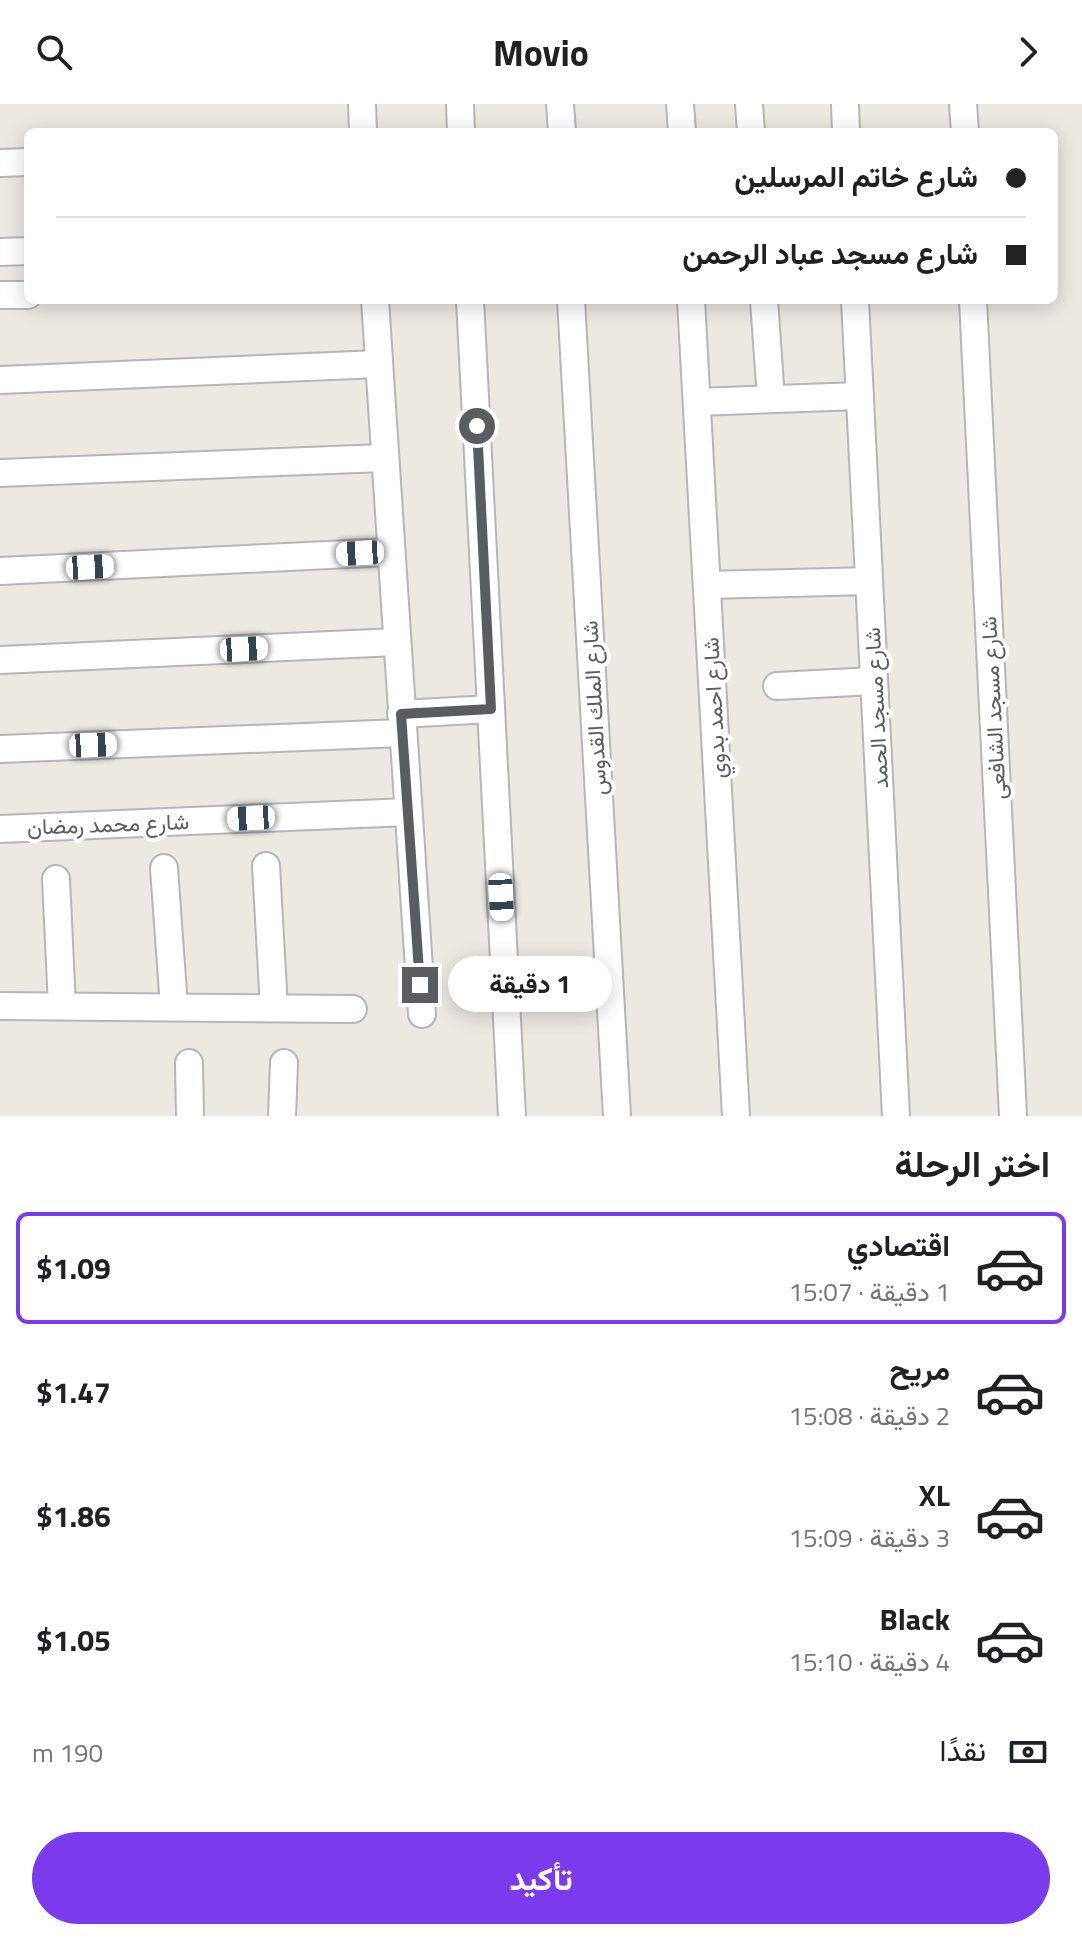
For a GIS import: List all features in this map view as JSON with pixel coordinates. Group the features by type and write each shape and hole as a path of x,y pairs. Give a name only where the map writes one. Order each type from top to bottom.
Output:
{"street":[{"path":"362,104 363,128"},
{"path":"460,104 461,128"},
{"path":"560,104 562,128"},
{"path":"680,104 682,128"},
{"path":"749,104 751,128"},
{"path":"845,104 846,128"},
{"path":"963,104 965,128"},
{"path":"0,163 24,162"},
{"path":"0,252 24,251"},
{"path":"0,295 24,295"},
{"path":"375,304 422,1014"},
{"path":"470,304 512,1116"},
{"name":"شارع الملك القدوس","path":"571,304 617,1116"},
{"name":"شارع احمد بدوي","path":"691,304 736,1116"},
{"path":"764,304 771,399"},
{"name":"شارع مسجد الحمد","path":"855,304 896,1116"},
{"name":"شارع مسجد الشافعى","path":"973,304 1013,1116"},
{"path":"0,380 379,364"},
{"path":"697,402 860,396"},
{"path":"0,473 384,458"},
{"path":"0,571 390,552"},
{"path":"708,585 869,581"},
{"path":"0,660 396,642"},
{"path":"777,686 874,681"},
{"path":"0,749 401,723 491,709"},
{"name":"شارع محمد رمضان","path":"0,829 408,812"},
{"path":"266,866 274,1008"},
{"path":"164,868 174,1007"},
{"path":"56,879 62,1006"},
{"path":"0,1006 353,1009"},
{"path":"189,1063 190,1116"},
{"path":"282,1116 284,1063"}],"route":[{"path":"420,985 401,714 491,709 477,426"}]}
